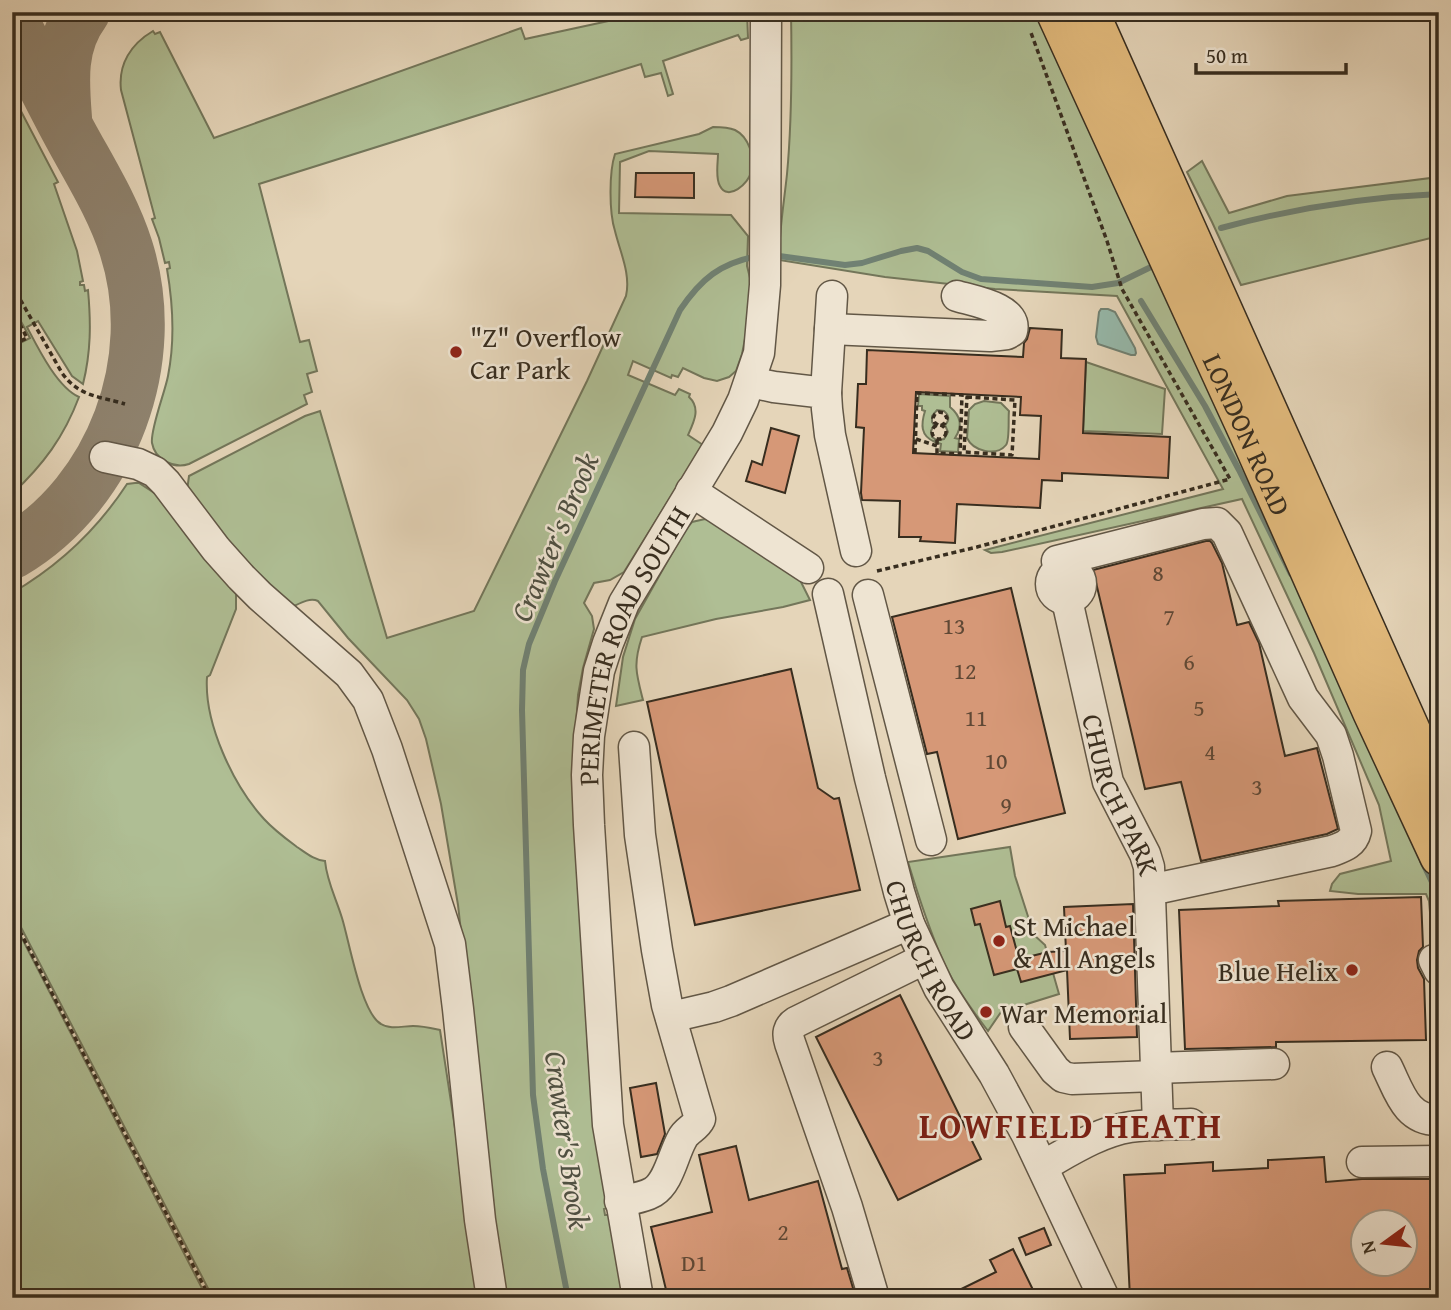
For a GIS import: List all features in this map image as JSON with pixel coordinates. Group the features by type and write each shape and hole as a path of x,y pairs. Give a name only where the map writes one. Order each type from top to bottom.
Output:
{"main road":[{"name":"LONDON ROAD","path":"1090,12 1439,792"},
{"name":"LONDON ROAD","path":"1042,19 1247,431 1439,857"}],"street":[{"name":"PERIMETER ROAD SOUTH","path":"638,1298 608,1125 603,1070 589,825 589,736 599,671 624,603 727,433 750,382 761,343 765,285 766,12"},
{"path":"832,296 826,393 830,435 867,572 931,840"},
{"path":"830,329 990,336 1012,331 1013,323 1003,312 957,296"},
{"path":"750,382 826,393"},
{"path":"105,457 144,466 160,477 241,578 349,674 368,700 387,749 452,952 479,1207 492,1298"},
{"path":"691,491 808,568"},
{"name":"CHURCH PARK","path":"1150,888 1332,850 1346,845 1354,838 1356,831 1336,749 1328,728 1303,698 1227,533 1217,523 1057,559 1064,569 1074,571 1081,583 1079,593 1067,600 1104,771 1111,791 1145,854 1149,867 1158,1125"},
{"name":"CHURCH ROAD","path":"828,594 870,778 909,924 924,959 994,1074 1043,1166 1104,1298"},
{"path":"620,1201 648,1195 657,1189 682,1138 700,1119 671,1017 657,950 645,870 634,747"},
{"path":"870,778 913,768"},
{"path":"671,1017 731,1001 909,924"},
{"path":"874,1298 848,1207 788,1032 792,1024 924,959"},
{"path":"1024,1027 1055,1070 1063,1077 1072,1079 1274,1064"},
{"path":"1387,1067 1410,1111 1425,1119 1439,1120"},
{"path":"1043,1166 1108,1133 1130,1127 1191,1124"},
{"path":"1362,1162 1439,1161"}],"path":[{"path":"867,572 977,547 1230,479 1122,289 1042,19"},
{"path":"12,285 69,383 81,392 125,404"},
{"path":"12,309 27,338 12,345"},
{"path":"915,453 917,393 962,396 960,454 937,453 937,438 933,431 940,425 946,433 942,438 937,438"},
{"path":"967,397 1015,400 1014,411 1012,454 964,452 967,397"},
{"path":"1014,411 1020,411"},
{"path":"916,439 937,446"},
{"path":"12,916 210,1298"}],"shaded area":[{"path":"650,12 747,12 748,38 741,40 738,35 663,61 673,94 668,96 661,73 645,77 641,64 259,184 300,342 309,340 317,371 307,374 312,392 304,395 307,404 189,464 171,464 157,454 152,437 168,376 172,349 172,309 167,269 170,268 169,262 165,263 152,219 155,218 121,90 124,63 138,42 153,31 155,34 160,32 214,138 521,28 525,39"},
{"path":"791,12 1042,12 1439,884 1439,936 1436,937 1431,924 1426,894 1358,894 1330,891 1340,874 1391,861 1379,805 1314,653 1242,499 1002,552 991,553 985,550 1223,489 1117,296 995,289 885,277 779,260 790,134"},
{"path":"12,94 58,182 54,184 77,251 83,281 80,285 84,285 85,291 88,290 90,326 83,384 72,376 38,321 27,327 56,376 79,397 52,450 12,494 12,347 30,338 12,305"},
{"path":"713,127 735,130 747,142 752,166 749,176 738,189 728,192 718,183 718,154 649,151 620,162 619,213 731,215 748,236 747,266 751,282 742,354 736,371 717,381 683,368 678,377 672,375 671,378 633,361 628,375 675,395 679,389 690,394 696,410 688,435 703,445 624,572 610,580 594,583 584,603 592,616 594,629 578,695 575,742 588,1051 596,1142 608,1208 604,1209 605,1215 609,1215 624,1298 502,1298 458,905 441,804 419,719 407,700 348,638 318,601 308,600 290,608 186,498 189,476 305,416 320,411 387,638 474,611 626,296 626,271 613,223 611,203 615,154 699,134"},
{"path":"1202,161 1229,213 1287,196 1439,177 1439,236 1241,285 1187,172"},
{"path":"1101,309 1115,312 1135,348 1135,355 1098,344 1096,337"},
{"path":"1086,362 1165,389 1162,434 1083,431"},
{"path":"919,394 950,396 950,407 960,421 955,438 959,439 958,452 940,451 941,444 938,440 944,439 948,432 945,425 948,418 944,411 937,410 932,416 934,425 931,431 935,442 924,433 922,425 925,411 922,406 918,406"},
{"path":"984,401 1001,403 1009,411 1007,442 997,451 979,449 967,438 969,410"},
{"path":"139,483 159,496 236,587 236,609 207,677 210,714 232,771 253,805 272,827 307,854 325,861 362,991 374,1017 388,1027 417,1026 440,1030 481,1298 213,1298 12,910 12,593 46,571 76,545 103,516 127,484"},
{"path":"711,520 799,578 810,600 642,637 636,668 643,700 616,706 623,657 635,619 685,530 692,522"},
{"path":"1010,847 1015,876 1034,935 1045,945 1059,994 1001,1012 988,1031 969,1006 943,961 908,862"},
{"path":"12,919 207,1298 12,1298"}],"building":[{"path":"636,173 694,173 694,198 635,197"},
{"path":"1030,328 1062,330 1061,358 1086,359 1083,433 1170,437 1168,478 1062,473 1062,481 1042,480 1040,508 957,504 955,543 920,541 921,537 899,537 900,501 862,500 864,428 856,427 858,384 866,384 867,350 1023,357","holes":["916,392 1021,397 1020,415 1041,416 1039,459 913,453"]},
{"path":"771,428 799,436 785,493 746,481 752,461 762,465"},
{"path":"1206,541 1212,543 1222,563 1237,625 1249,622 1259,643 1285,756 1317,748 1338,829 1327,834 1201,861 1181,782 1145,789 1093,570"},
{"path":"1011,588 1065,813 958,839 937,752 927,754 892,617"},
{"path":"791,669 818,788 834,799 839,798 860,890 695,925 647,702"},
{"path":"1421,897 1423,947 1417,960 1424,979 1426,1040 1276,1042 1276,1047 1185,1049 1179,910 1279,906 1278,901"},
{"path":"1000,901 1006,927 1010,926 1019,959 1066,951 1064,907 1133,904 1137,1037 1070,1039 1067,970 1021,982 1017,969 994,975 980,924 975,925 971,909"},
{"path":"900,995 981,1159 898,1200 816,1037"},
{"path":"656,1083 665,1134 657,1154 641,1157 630,1088"},
{"path":"736,1146 749,1200 818,1181 842,1269 847,1268 856,1298 771,1298 768,1290 738,1298 668,1298 651,1227 712,1212 699,1155"},
{"path":"1324,1157 1326,1182 1439,1179 1439,1294 1351,1298 1130,1298 1124,1175 1165,1173 1165,1165 1213,1162 1213,1171 1268,1168 1268,1160"},
{"path":"1044,1228 1051,1245 1026,1255 1019,1238"},
{"path":"1013,1249 1037,1298 943,1298 996,1272 990,1260"}],"waterway":[{"name":"Crawter's Brook","path":"1221,228 1329,205 1439,194"},
{"name":"Crawter's Brook","path":"772,255 845,265 917,248 981,279 1092,287 1118,283 1153,266"},
{"name":"Crawter's Brook","path":"568,1298 543,1169 533,1095 523,670 529,644 555,581 680,310 696,289 713,274 733,263 758,256"},
{"path":"1141,301 1205,406 1291,574"},
{"path":"1422,861 1439,897"}],"taxiway":[{"path":"65,118 63,77 66,50 75,24 83,12"},
{"path":"12,21 115,218 126,248 136,291 138,334 132,378 120,420 102,459 77,495 47,526 12,552"}],"place":[{"name":"\"Z\" Overflow Car Park","path":"456,352"},
{"name":"St Michael & All Angels","path":"999,941"},
{"name":"Blue Helix","path":"1352,970"},
{"name":"War Memorial","path":"986,1012"}],"district":[{"name":"LOWFIELD HEATH","path":"1071,1125"}]}
